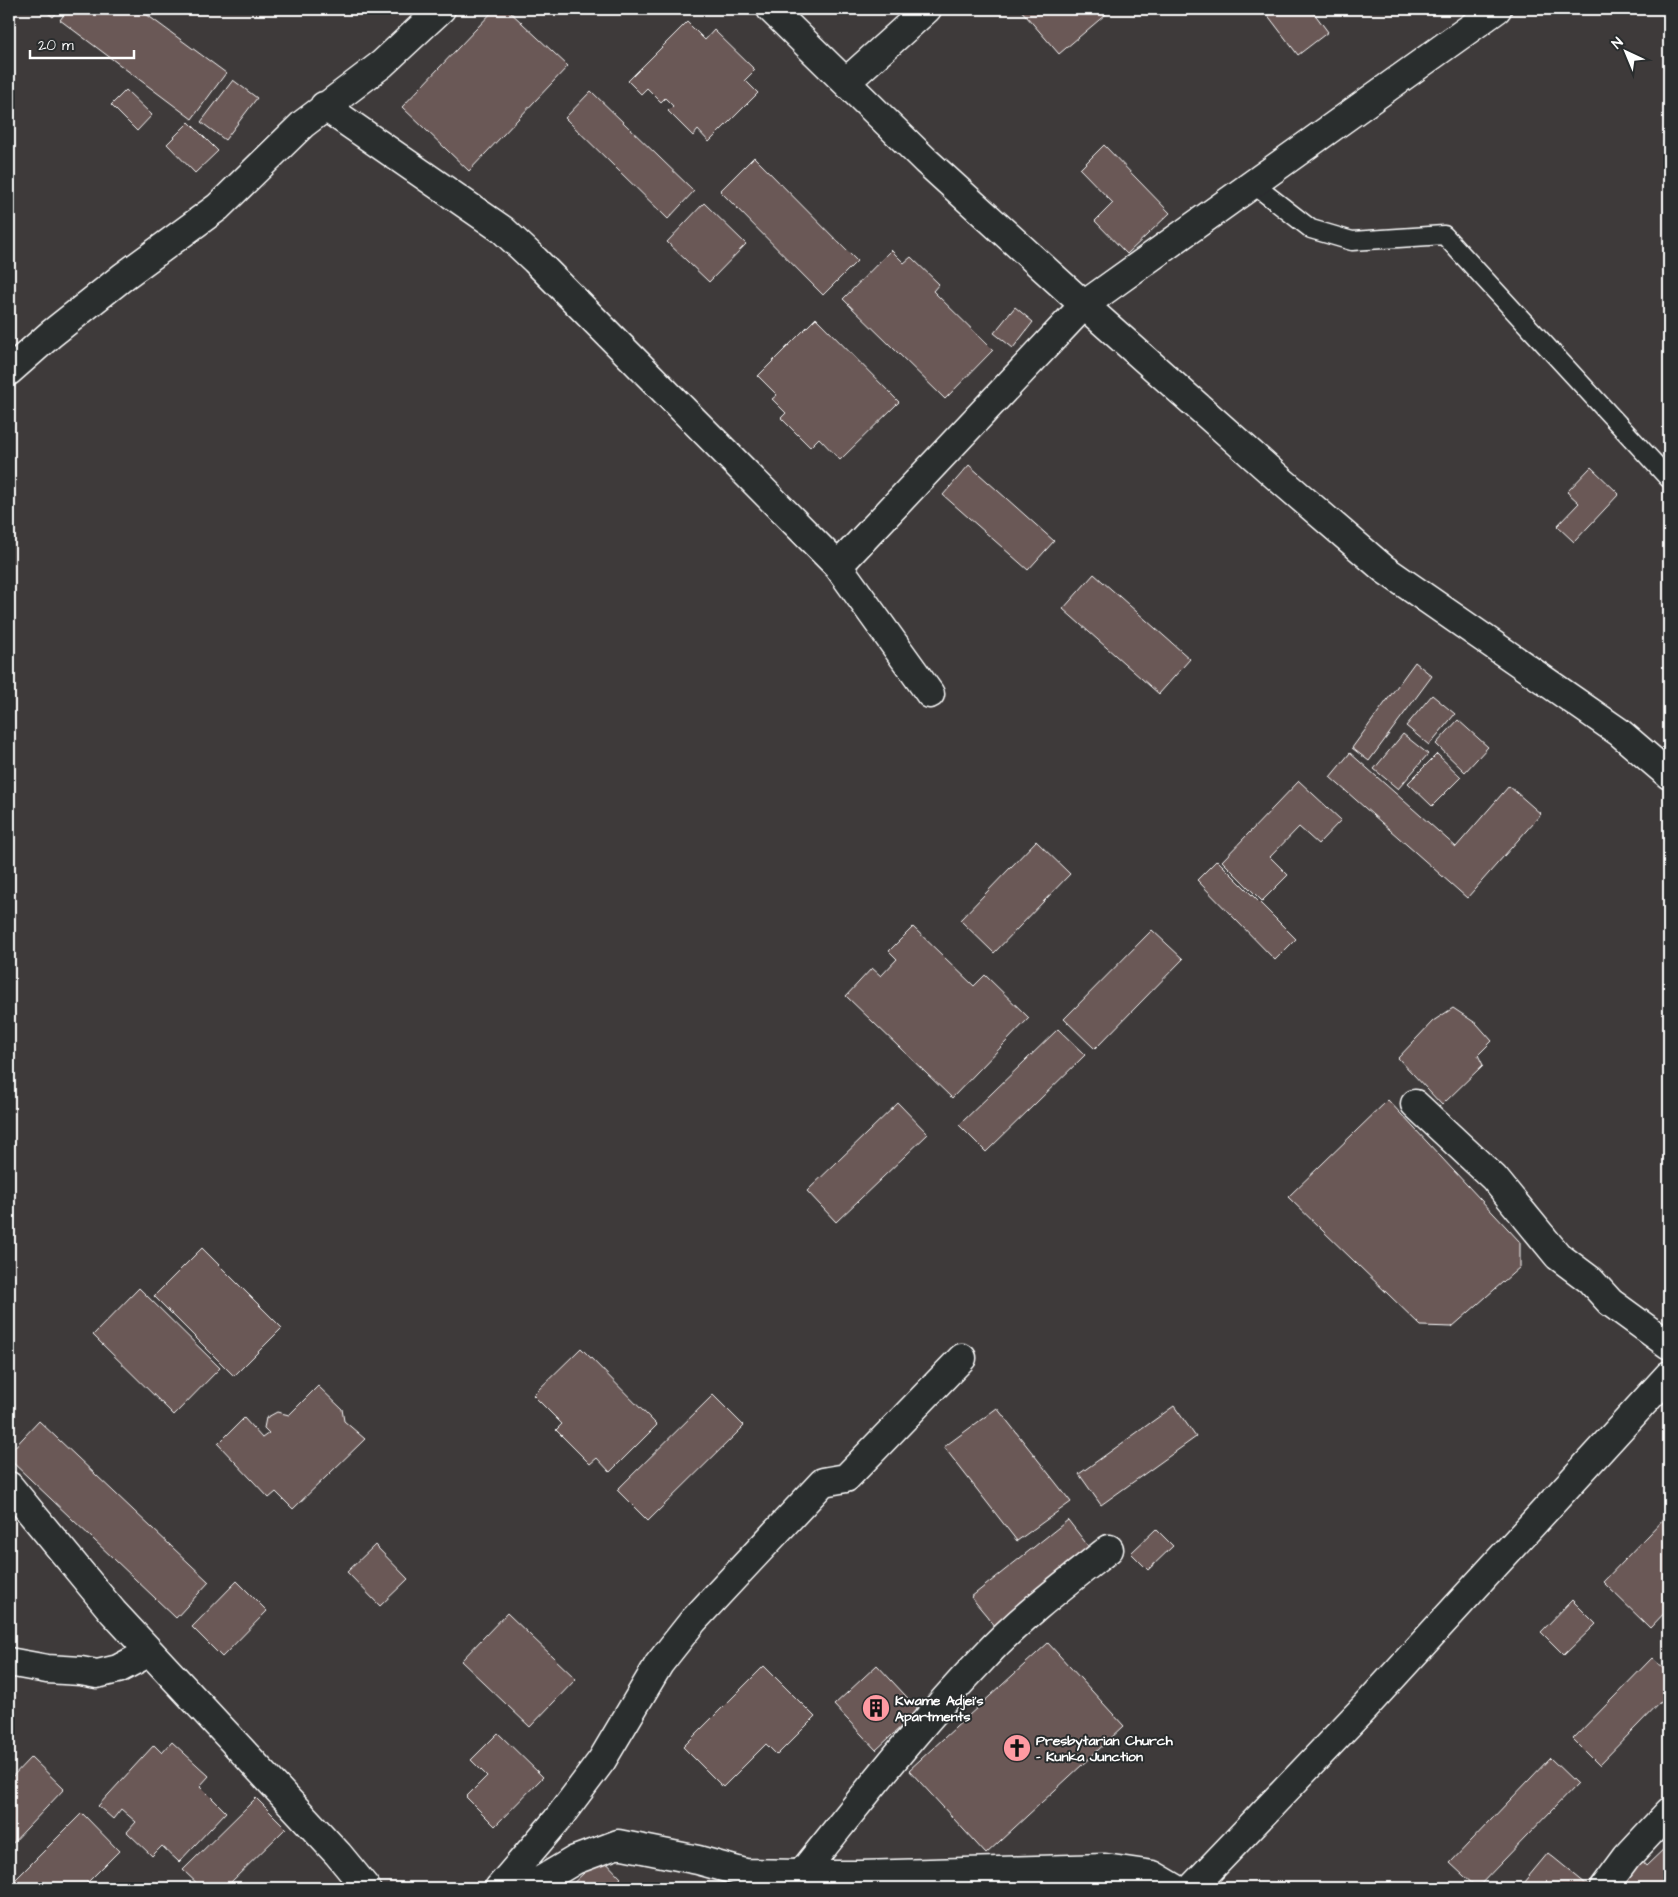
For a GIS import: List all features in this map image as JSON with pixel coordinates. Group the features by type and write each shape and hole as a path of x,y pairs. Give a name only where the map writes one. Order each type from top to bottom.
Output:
{"street":[{"path":"9,371 50,334 218,207 303,124 324,106 382,64 441,9"},
{"path":"771,9 926,161 1084,305 1384,569 1618,732 1669,775"},
{"path":"846,82 927,9"},
{"path":"838,566 1084,305 1497,9"},
{"path":"324,106 503,230 838,566 930,694"},
{"path":"1414,1104 1494,1178 1558,1256 1590,1280 1610,1302 1669,1345"},
{"path":"499,1888 557,1820 602,1760 659,1664 693,1620 823,1482 846,1478 962,1358"},
{"path":"1192,1888 1365,1707 1669,1375"},
{"path":"9,1486 114,1612 338,1854 366,1888"},
{"path":"802,1873 919,1728 984,1656 1049,1597 1109,1549"},
{"path":"9,1662 46,1669 97,1674 118,1669 150,1652"},
{"path":"1604,1888 1627,1857 1669,1812"},
{"path":"528,1888 574,1860 618,1844 698,1860 745,1872 861,1875 1105,1868 1152,1875 1174,1888"}],"lane":[{"path":"1253,184 1311,230 1352,241 1444,235 1669,479"}],"building":[{"path":"43,9 60,9 53,17"},
{"path":"68,9 139,9 226,73 192,119 60,20"},
{"path":"495,9 507,9 568,66 469,171 402,107"},
{"path":"1020,9 1112,9 1059,54"},
{"path":"1263,9 1311,9 1328,32 1298,55"},
{"path":"687,22 705,40 714,30 755,70 745,80 758,93 709,142 698,130 693,136 668,111 673,106 665,98 661,102 647,88 641,94 628,81"},
{"path":"233,80 257,98 225,140 201,122"},
{"path":"126,90 152,115 137,131 111,105"},
{"path":"591,91 694,191 668,219 565,118"},
{"path":"189,122 218,151 195,173 167,144"},
{"path":"1104,145 1170,213 1127,254 1095,221 1113,203 1080,169"},
{"path":"754,157 857,261 823,295 720,191"},
{"path":"704,203 746,244 709,282 667,242"},
{"path":"891,250 904,263 911,257 939,284 933,291 993,350 945,399 843,299"},
{"path":"1015,307 1033,322 1013,348 994,333"},
{"path":"816,318 899,402 840,460 819,438 810,447 781,418 786,413 772,399 777,395 758,376"},
{"path":"969,465 1054,541 1028,570 943,495"},
{"path":"1591,467 1619,494 1574,542 1557,526 1579,503 1567,492"},
{"path":"1094,574 1190,659 1159,694 1063,609"},
{"path":"1415,662 1432,676 1369,761 1352,748"},
{"path":"1432,695 1455,714 1429,745 1406,726"},
{"path":"1458,720 1488,747 1465,772 1436,744"},
{"path":"1403,734 1428,754 1398,789 1374,769"},
{"path":"1350,753 1456,847 1509,786 1541,814 1467,898 1330,777"},
{"path":"1437,754 1461,777 1432,806 1408,783"},
{"path":"1299,781 1341,820 1318,844 1299,827 1270,857 1288,875 1262,901 1222,861"},
{"path":"1036,841 1070,874 994,953 960,920"},
{"path":"1217,860 1296,939 1275,960 1197,880"},
{"path":"913,927 974,986 985,975 1029,1018 952,1098 846,996 872,968 881,976 897,959 889,951"},
{"path":"1152,930 1183,959 1095,1049 1064,1019"},
{"path":"1453,1008 1477,1024 1492,1041 1478,1055 1483,1065 1442,1105 1398,1058 1433,1021"},
{"path":"1058,1029 1085,1055 986,1152 959,1125"},
{"path":"1388,1100 1520,1242 1520,1267 1452,1327 1421,1326 1288,1197"},
{"path":"898,1103 928,1134 836,1222 807,1191"},
{"path":"202,1248 282,1328 234,1376 154,1296"},
{"path":"139,1288 220,1368 174,1415 93,1335"},
{"path":"581,1348 657,1425 610,1472 597,1458 590,1464 556,1430 562,1424 533,1395"},
{"path":"318,1386 342,1409 344,1421 365,1439 293,1509 276,1492 269,1498 218,1444 244,1418 262,1438 269,1433 264,1428 266,1418 277,1412 289,1415"},
{"path":"713,1395 744,1426 648,1521 617,1490"},
{"path":"1174,1406 1196,1437 1101,1505 1079,1474"},
{"path":"997,1408 1071,1502 1017,1541 944,1447"},
{"path":"39,1421 209,1582 176,1618 9,1459 9,1453"},
{"path":"1669,1513 1669,1577 1664,1583 1669,1588 1669,1608 1650,1628 1603,1582"},
{"path":"1068,1520 1092,1551 996,1627 971,1597"},
{"path":"1156,1529 1173,1546 1148,1570 1131,1553"},
{"path":"375,1545 408,1579 380,1606 347,1572"},
{"path":"237,1581 267,1611 222,1657 192,1627"},
{"path":"1572,1600 1596,1624 1564,1655 1541,1632"},
{"path":"507,1613 576,1679 530,1727 461,1661"},
{"name":"Presbytarian Church - Kunka Junction","path":"1048,1643 1124,1726 986,1854 909,1770"},
{"path":"1652,1658 1669,1674 1669,1693 1599,1765 1573,1739"},
{"name":"Kwame Adjei's Apartments","path":"877,1665 919,1710 876,1750 834,1705"},
{"path":"764,1666 815,1717 777,1755 766,1744 723,1787 683,1747"},
{"path":"498,1733 543,1777 495,1826 466,1797 487,1776 471,1760"},
{"path":"172,1742 209,1776 200,1786 226,1812 179,1862 162,1846 152,1856 127,1832 136,1822 121,1809 113,1819 98,1806 154,1745 162,1753"},
{"path":"31,1757 64,1789 9,1847 9,1780"},
{"path":"1550,1758 1577,1784 1477,1888 1450,1863"},
{"path":"256,1798 286,1828 225,1888 202,1888 183,1870"},
{"path":"82,1813 119,1851 82,1888 9,1888 9,1886"},
{"path":"1669,1844 1669,1888 1630,1888 1621,1879 1641,1860 1646,1866"},
{"path":"1548,1853 1591,1888 1519,1888"},
{"path":"601,1857 621,1878 611,1888 568,1888"}],"place":[{"name":"Kwame Adjei's Apartments","path":"876,1708"},
{"name":"Presbytarian Church - Kunka Junction","path":"1017,1748"}]}
